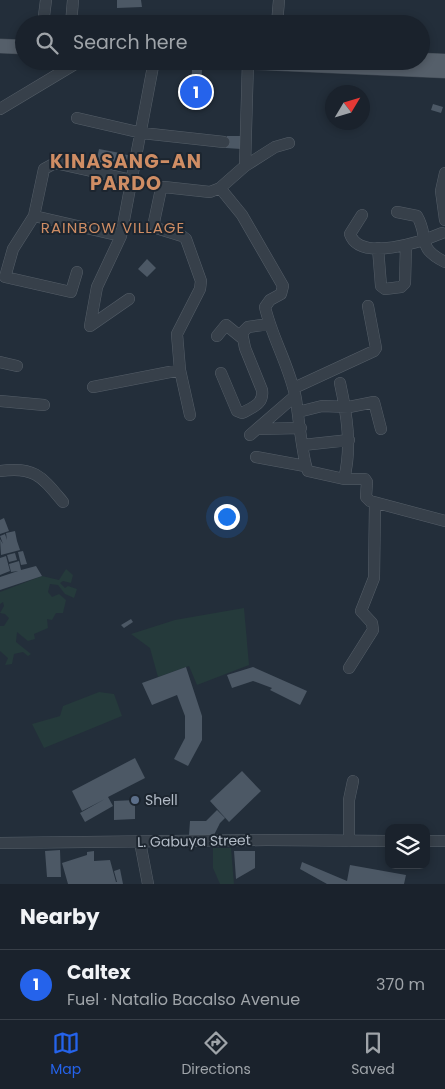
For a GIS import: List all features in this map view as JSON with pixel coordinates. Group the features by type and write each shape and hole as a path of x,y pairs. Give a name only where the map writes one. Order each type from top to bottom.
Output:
{"main road":[{"path":"0,46 15,47"},
{"path":"430,60 445,61"},
{"path":"423,70 445,71"}],"street":[{"path":"44,15 46,0"},
{"path":"72,15 73,0"},
{"path":"278,15 279,0"},
{"path":"0,109 65,70"},
{"path":"129,299 90,326 97,287 121,236 152,70"},
{"path":"246,166 248,70"},
{"path":"77,118 142,133 224,142"},
{"path":"190,415 180,370 177,334 200,289 201,281 186,239 156,228 154,222 164,187 210,192 220,188 246,166 275,147 289,143"},
{"path":"77,272 71,292 5,277 13,249 34,216 44,169 48,165 55,164 132,180"},
{"path":"362,215 350,234 352,238 364,247 378,248 423,241 444,228 441,191 445,173"},
{"path":"220,188 242,215 283,286 280,294 266,303 269,324 295,392 305,466 308,471 344,479 365,479 367,482 366,497 375,503 445,521"},
{"path":"397,212 416,216 421,226 423,241 428,252 445,262"},
{"path":"34,216 121,236"},
{"path":"378,248 382,288 401,287 405,283 406,245"},
{"path":"301,428 253,432 295,392 374,351 376,348 368,306"},
{"path":"221,373 237,410 242,413 260,403 263,397 262,390 242,338 242,333 248,327 269,324"},
{"path":"217,336 226,325 242,338"},
{"path":"0,362 17,366"},
{"path":"92,386 180,370"},
{"path":"340,383 349,440 344,479"},
{"path":"0,401 44,405"},
{"path":"298,412 334,405 345,407 374,402 381,429"},
{"path":"303,445 349,440"},
{"path":"256,457 305,466"},
{"path":"0,471 22,469 33,472 63,502"},
{"path":"349,668 373,630 372,622 361,611 374,578 375,503"},
{"path":"350,842 349,804 353,781"},
{"path":"140,842 148,884"},
{"name":"L. Gabuya Street","path":"0,843 385,842"},
{"path":"430,842 445,842"}],"green space":[{"path":"66,569 73,575 71,583 63,581 60,583 65,588 68,586 77,589 74,598 65,594 58,585 50,584 48,592 52,597 59,594 66,600 63,613 56,613 52,620 47,619 48,628 34,634 35,639 28,641 17,632 16,642 31,654 28,656 23,652 14,654 12,664 5,665 8,658 0,651 0,626 4,626 9,618 5,614 0,613 4,606 3,602 0,604 0,592 42,576 59,580"},
{"path":"244,608 249,665 197,685 189,666 158,677 150,648 131,634 175,620"},
{"path":"99,692 114,694 122,716 44,748 32,724 60,716 63,706"},
{"path":"213,848 231,848 234,884 220,884 213,868"}],"building":[{"path":"117,0 141,0 142,7 117,8"},
{"path":"192,70 202,70 201,101 191,101"},
{"path":"433,104 443,107 441,113 431,110"},
{"path":"227,136 242,136 241,149 226,148"},
{"path":"99,149 120,153 118,168 96,163"},
{"path":"121,154 128,155 126,167 119,165"},
{"path":"147,259 156,268 147,277 138,269"},
{"path":"4,518 9,531 0,534 0,520"},
{"path":"15,531 20,550 1,555 0,539 3,544 0,536 5,534 7,540 6,533"},
{"path":"23,551 27,564 21,565 18,552"},
{"path":"15,553 17,560 9,562 7,555"},
{"path":"6,556 10,571 0,575 0,558"},
{"path":"19,561 21,570 36,566 42,576 0,590 0,577 18,571 11,572 9,564"},
{"path":"131,619 133,622 124,628 121,625"},
{"path":"186,667 202,716 202,740 188,766 174,759 185,738 185,716 177,695 152,705 142,683"},
{"path":"253,667 307,691 300,705 270,690 272,688 253,681 232,688 227,675"},
{"path":"135,758 145,778 108,797 113,806 85,822 80,813 105,799 82,811 72,791"},
{"path":"242,771 261,791 229,822 210,801"},
{"path":"135,800 135,819 114,820 114,801"},
{"path":"217,810 225,818 220,823 213,837 189,835 190,821 206,821"},
{"path":"60,850 61,877 47,877 45,851"},
{"path":"94,851 94,861 110,860 116,882 114,871 120,869 123,884 68,884 62,863 87,855 87,852"},
{"path":"234,851 255,851 255,868 236,879"},
{"path":"302,862 347,881 350,865 406,875 404,884 327,884 300,869"}],"place":[{"name":"Caltex","path":"196,92"},
{"name":"Shell","path":"135,800"}],"district":[{"name":"KINASANG-AN PARDO","path":"126,172"},
{"name":"RAINBOW VILLAGE","path":"113,227"}]}
